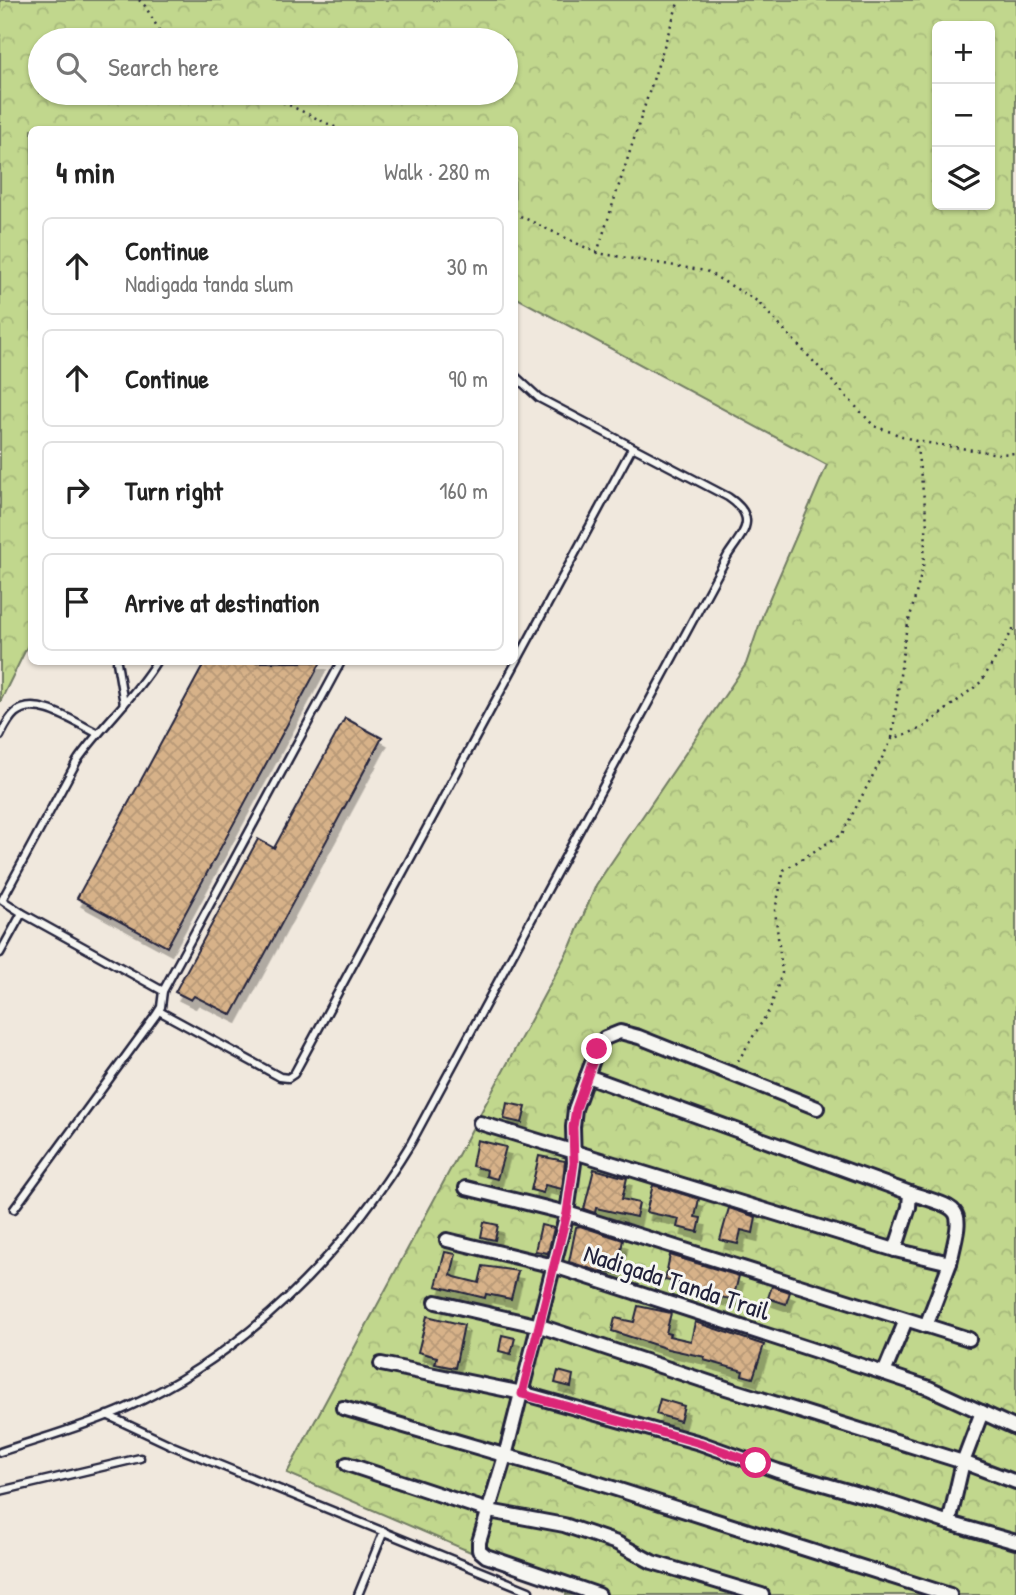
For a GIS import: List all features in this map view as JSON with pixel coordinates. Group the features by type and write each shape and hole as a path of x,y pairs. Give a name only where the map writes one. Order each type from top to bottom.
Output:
{"street":[{"path":"599,1595 573,1591 482,1554 479,1550 479,1542 540,1326 567,1213 576,1109 597,1049 605,1038 620,1032 639,1037 817,1108"},
{"path":"587,1076 951,1206 957,1215 958,1226 950,1264 926,1326"},
{"path":"480,1123 895,1250 950,1264"},
{"path":"466,1188 567,1213 969,1339"},
{"path":"895,1250 909,1206 910,1193"},
{"name":"Nadigada Tanda Trail","path":"447,1240 554,1266 929,1388 982,1412"},
{"path":"436,1302 540,1326 963,1462 1016,1482"},
{"path":"884,1373 906,1320"},
{"path":"382,1364 522,1394 700,1443 778,1471 1016,1542"},
{"path":"343,1408 950,1595"},
{"path":"949,1523 963,1462 982,1412 1016,1429"},
{"path":"346,1464 489,1511 564,1525 617,1543 652,1562 762,1595"}],"lane":[{"path":"0,1452 107,1415 144,1399 217,1357 266,1320 309,1277 366,1211 411,1143 728,555 745,531 746,517 737,503 540,398 518,379"},
{"path":"518,659 632,448"},
{"path":"118,665 124,704"},
{"path":"154,665 76,761 1,899 163,991"},
{"path":"14,1209 159,1011 163,991 339,665"},
{"path":"159,1011 280,1077 288,1078 294,1074 515,665"},
{"path":"0,736 9,718 17,711 30,706 41,707 97,733"},
{"path":"0,953 22,913"},
{"path":"107,1415 173,1446 529,1591"},
{"path":"0,1491 140,1458"},
{"path":"358,1595 384,1531"}],"path":[{"path":"139,0 158,28"},
{"path":"597,253 679,0"},
{"path":"289,105 333,126"},
{"path":"518,215 597,253 706,271 757,302 874,426 916,441 999,454 1016,453"},
{"path":"730,1074 770,1009 782,973 775,910 784,870 842,834 892,739 905,636 923,567 927,520 916,441"},
{"path":"892,739 923,728 981,682 1016,625"}],"green space":[{"path":"0,0 1016,0 1016,1595 566,1595 287,1473 571,945 596,885 746,664 764,611 827,465 518,299 518,126 28,126 28,645 0,702"}],"building":[{"path":"203,665 319,665 167,947 77,898"},
{"path":"345,718 382,738 232,1015 194,996 191,1000 175,992 258,839 274,848"},
{"path":"507,1103 526,1107 522,1123 504,1119"},
{"path":"477,1140 506,1147 497,1179 486,1176 487,1170 472,1166"},
{"path":"539,1156 565,1161 562,1189 545,1185 543,1193 531,1190"},
{"path":"594,1169 627,1178 622,1199 639,1203 636,1217 596,1208 595,1213 584,1209"},
{"path":"653,1185 699,1199 695,1217 701,1218 698,1232 677,1227 679,1219 646,1212"},
{"path":"729,1208 756,1217 753,1233 741,1230 738,1244 720,1240"},
{"path":"484,1222 498,1225 495,1240 481,1237"},
{"path":"541,1225 554,1228 548,1253 535,1251"},
{"path":"576,1227 623,1240 616,1273 598,1271 569,1262"},
{"path":"445,1252 456,1254 451,1275 455,1277 479,1283 483,1266 518,1271 511,1299 486,1294 485,1298 436,1286"},
{"path":"670,1255 739,1276 733,1299 703,1295 686,1289 687,1285 665,1280"},
{"path":"772,1286 790,1292 786,1304 768,1298"},
{"path":"638,1306 671,1313 666,1333 670,1334 669,1336 691,1341 695,1322 764,1345 753,1378 742,1375 743,1371 704,1360 705,1357 668,1349 612,1331 615,1318 634,1322"},
{"path":"427,1316 464,1325 455,1368 435,1364 437,1357 418,1352"},
{"path":"502,1335 515,1338 511,1354 499,1351"},
{"path":"558,1371 573,1375 571,1387 555,1383"},
{"path":"660,1399 684,1406 680,1421 656,1414"}],"route":[{"path":"597,1049 576,1109 573,1127 574,1163 567,1213 522,1394 700,1443 756,1463"}]}
